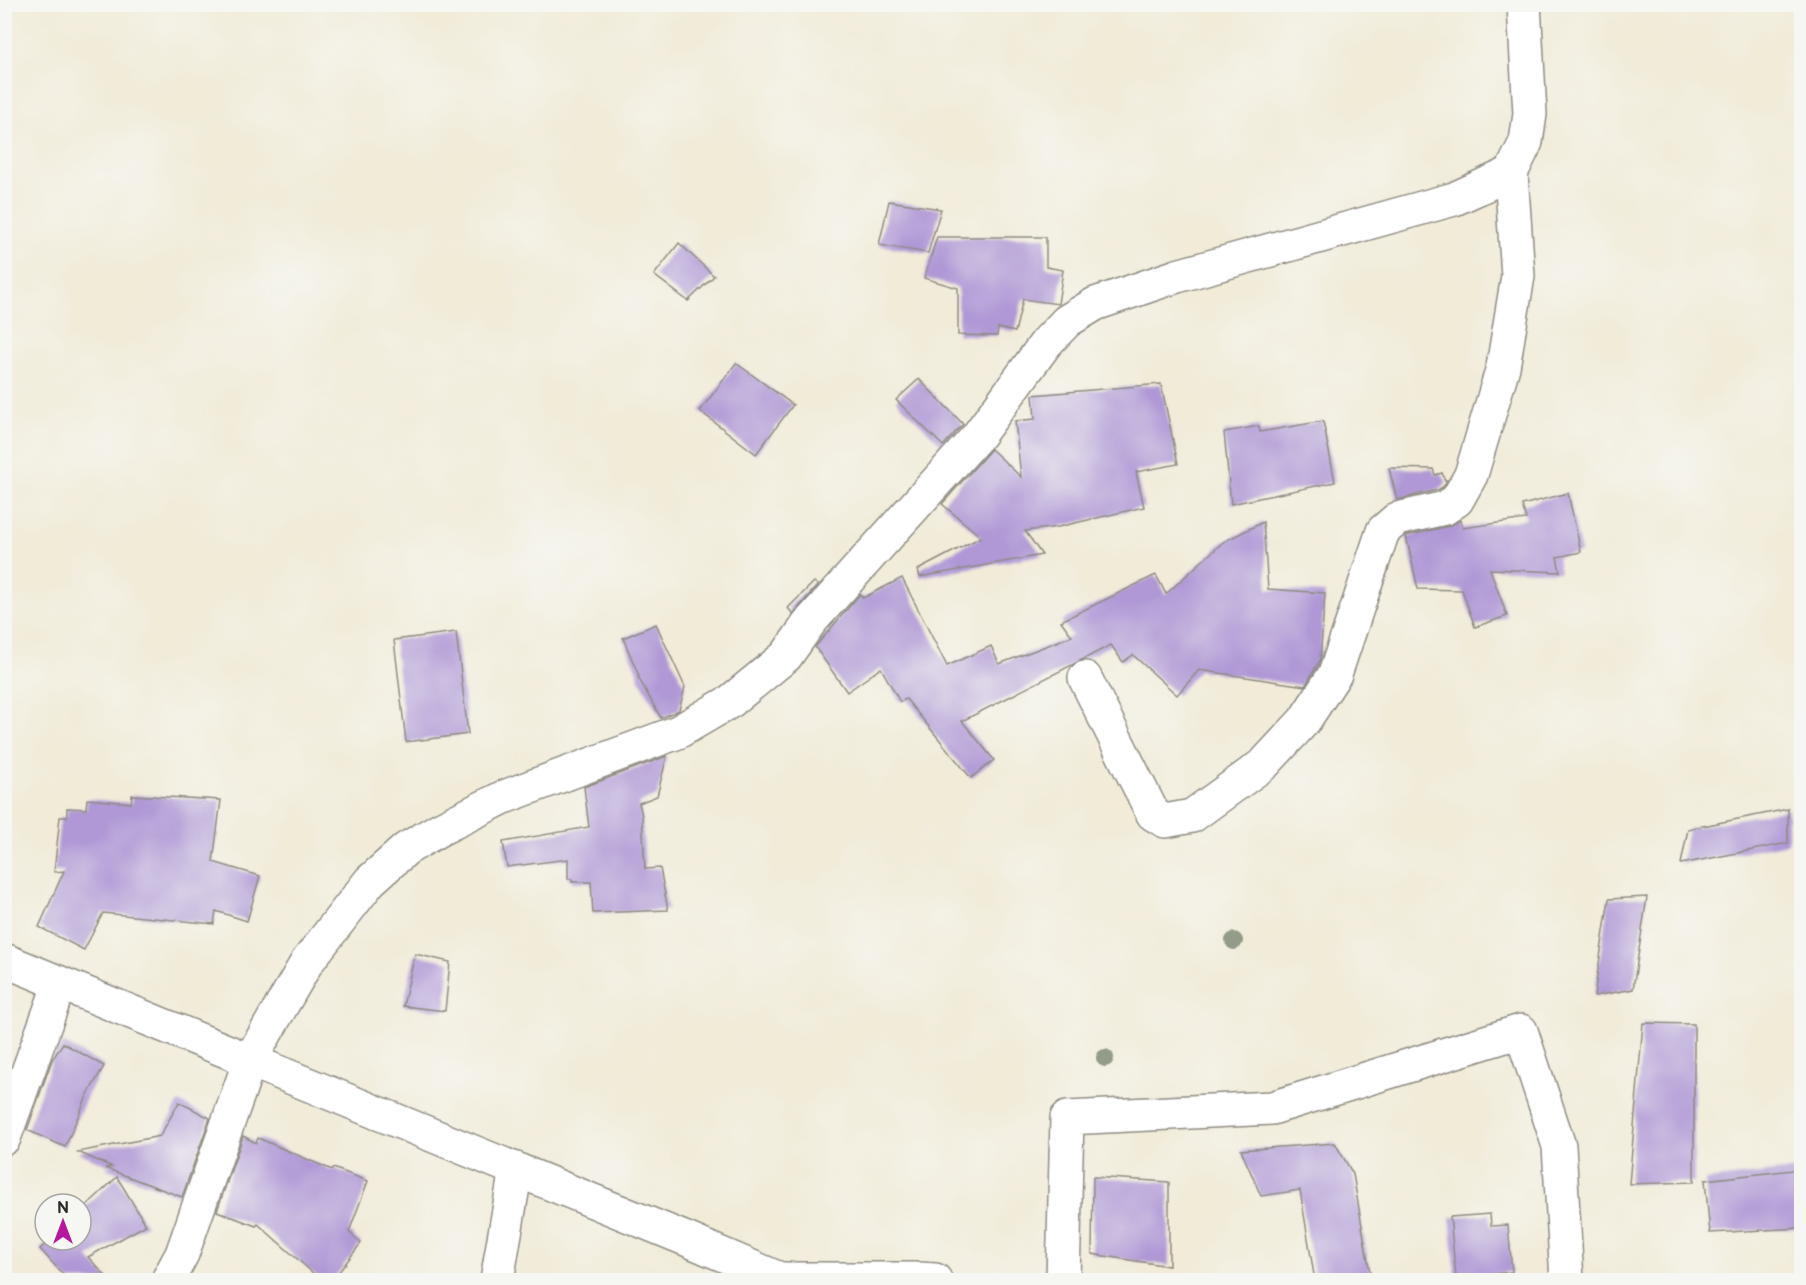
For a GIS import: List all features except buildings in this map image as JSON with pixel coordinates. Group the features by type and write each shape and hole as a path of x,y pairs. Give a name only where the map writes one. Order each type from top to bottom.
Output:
{"street":[{"path":"1085,678 1153,814 1165,821 1192,816 1264,764 1304,721 1335,674 1383,531 1397,519 1445,508 1457,500 1471,475 1503,367 1518,276 1511,173 1526,142 1530,114 1524,4"},
{"path":"168,1281 182,1254 250,1060 307,962 370,881 406,849 504,797 678,732 731,701 786,656 810,622 977,437 1046,343 1066,321 1095,304 1177,276 1454,199 1511,173"},
{"path":"4,960 781,1280 919,1279 935,1281"},
{"path":"4,1138 60,983"},
{"path":"1063,1281 1067,1118 1272,1108 1521,1031 1559,1146 1567,1281"},
{"path":"497,1281 516,1170"}]}
